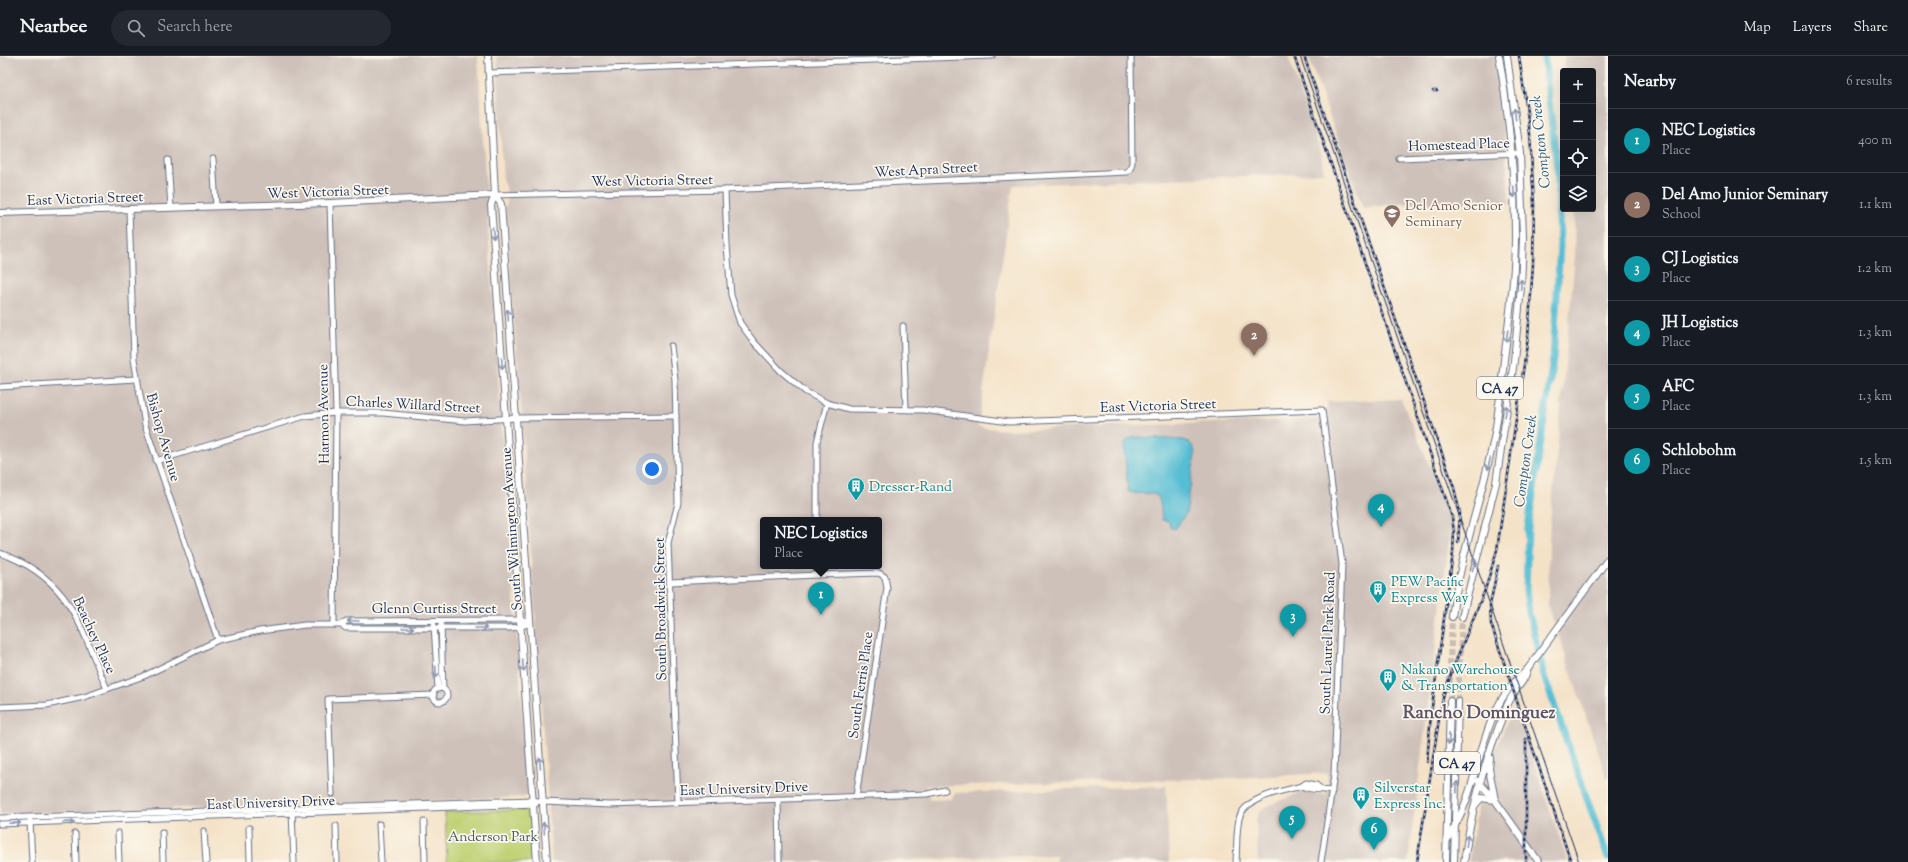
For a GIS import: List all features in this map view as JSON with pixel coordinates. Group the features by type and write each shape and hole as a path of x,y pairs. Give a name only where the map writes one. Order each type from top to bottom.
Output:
{"main road":[{"name":"South Wilmington Avenue","path":"488,56 495,195 491,205 537,862"},
{"name":"CA 47","path":"1452,617 1459,575 1486,478 1495,435 1513,287 1515,238 1512,153 1499,56"},
{"name":"CA 47","path":"1462,617 1496,483 1514,361 1517,324 1523,238 1520,153 1507,56"},
{"name":"South Wilmington Avenue","path":"495,195 501,204 547,862"},
{"name":"West Victoria Street","path":"171,208 330,203 495,195"},
{"name":"East Victoria Street","path":"0,213 171,208"},
{"path":"1508,322 1517,324"},
{"path":"1447,840 1456,826 1465,804 1487,729 1494,712 1512,683 1527,670 1608,559"},
{"path":"1464,862 1479,782 1491,744 1502,715 1516,690 1525,679 1527,670"},
{"name":"CA 47","path":"1446,862 1450,700"},
{"name":"CA 47","path":"1454,862 1458,701"},
{"path":"1494,712 1502,715"},
{"path":"1491,744 1489,769 1495,800"},
{"path":"1474,772 1479,782 1495,800 1539,862"},
{"path":"1470,824 1478,800 1483,797 1495,800"}],"street":[{"path":"488,73 992,56"},
{"name":"West Apra Street","path":"725,190 1127,172 1132,166 1131,56"},
{"name":"Homestead Place","path":"1399,158 1520,153"},
{"path":"213,159 216,206"},
{"path":"168,160 171,208"},
{"name":"West Victoria Street","path":"495,195 725,190 726,246 731,295 740,323 754,342 781,371 806,392 827,403 849,409 906,409 981,419"},
{"name":"Harmon Avenue","path":"330,203 336,413 334,625"},
{"name":"Bishop Avenue","path":"129,209 134,359 145,425 218,640"},
{"path":"903,326 906,409"},
{"name":"South Broadwick Street","path":"671,346 675,380 678,503 668,543 678,802"},
{"path":"0,387 136,378"},
{"path":"817,517 817,442 827,403"},
{"name":"East Victoria Street","path":"981,419 1030,422 1322,410 1324,425"},
{"name":"Charles Willard Street","path":"156,461 305,416 336,413 383,413 465,421 506,418 676,416"},
{"name":"South Laurel Park Road","path":"1321,862 1334,770 1342,564 1324,425"},
{"name":"Beachey Place","path":"0,553 36,569 56,586 71,605 107,689"},
{"path":"670,582 817,575 817,569"},
{"name":"South Ferris Place","path":"817,575 879,574 885,577 887,588 856,797"},
{"name":"Glenn Curtiss Street","path":"341,625 346,620 520,620 530,623"},
{"path":"434,620 440,689"},
{"path":"332,794 328,699 434,695 440,689 441,620"},
{"name":"Glenn Curtiss Street","path":"0,707 47,705 84,697 144,676 218,640 260,631 305,625 341,625 346,628 442,628 520,627 530,623"},
{"path":"434,695 438,702 445,700 447,693 440,689"},
{"path":"1236,862 1239,818 1244,809 1252,801 1302,786 1332,791"},
{"name":"East University Drive","path":"0,824 30,820 533,802 610,805 856,797 927,794 945,790"},
{"path":"778,799 779,862"},
{"path":"292,811 294,862"},
{"name":"East University Drive","path":"0,818 30,820"},
{"path":"30,820 32,862"},
{"path":"424,822 425,862"},
{"path":"379,824 381,862"},
{"path":"336,826 337,862"},
{"path":"249,828 250,862"},
{"path":"204,830 206,862"},
{"path":"118,832 119,862"},
{"path":"162,832 163,862"},
{"path":"75,834 76,862"}],"shaded area":[{"path":"0,56 478,56 492,291 528,793 525,797 0,814"},
{"path":"497,56 1288,56 1321,153 1324,173 1013,185 978,427 1007,430 1328,419 1327,402 1401,399 1444,499 1451,526 1408,862 1258,862 1256,820 1260,811 1267,806 1304,791 1326,795 1328,780 1327,773 1237,778 925,786 930,800 951,799 955,793 1166,786 1169,862 1056,862 1056,855 838,862 552,862 521,408 505,207 507,203 506,186 503,183"},
{"path":"1308,56 1495,56 1501,96 1510,204 1411,203 1363,208"},
{"path":"1564,56 1608,56 1608,781 1548,605 1549,537 1575,256 1574,212 1596,212 1596,68 1565,68"},
{"path":"1515,708 1568,862 1469,862 1477,810 1496,748"}],"green space":[{"name":"Anderson Park","path":"524,810 530,813 533,862 447,862 445,812"}],"water":[{"path":"1137,437 1183,440 1190,443 1194,449 1195,454 1186,514 1175,529 1170,527 1169,521 1162,520 1158,496 1128,491 1124,445 1128,439"}],"waterway":[{"name":"Compton Creek","path":"1544,56 1558,176 1560,245 1553,359 1528,528 1526,590 1529,613 1544,676 1608,858"}],"tunnel":[{"path":"1450,701 1452,617"},
{"path":"1458,701 1462,617"}],"tram line":[{"path":"1300,56 1579,862"}],"railway":[{"path":"1294,56 1452,517 1454,532 1453,553 1431,714 1427,762"},
{"path":"1304,56 1454,488 1460,513 1458,542"},
{"path":"1417,862 1444,693 1485,590 1497,550 1528,337 1533,264 1534,204 1530,134 1519,56"},
{"path":"1498,566 1490,605 1491,624 1571,862"},
{"path":"1526,739 1526,862"}],"place":[{"name":"Del Amo Senior Seminary","path":"1392,228"},
{"name":"Del Amo Junior Seminary","path":"1254,356"},
{"name":"Dresser-Rand","path":"856,501"},
{"name":"JH Logistics","path":"1381,527"},
{"name":"PEW Pacific Express Way","path":"1378,604"},
{"name":"NEC Logistics","path":"821,615"},
{"name":"CJ Logistics","path":"1293,637"},
{"name":"Nakano Warehouse & Transportation","path":"1388,692"},
{"name":"Silverstar Express Inc.","path":"1361,810"},
{"name":"AFC","path":"1292,839"},
{"name":"Schlobohm","path":"1374,850"}],"district":[{"name":"Rancho Dominguez","path":"1479,712"}]}
